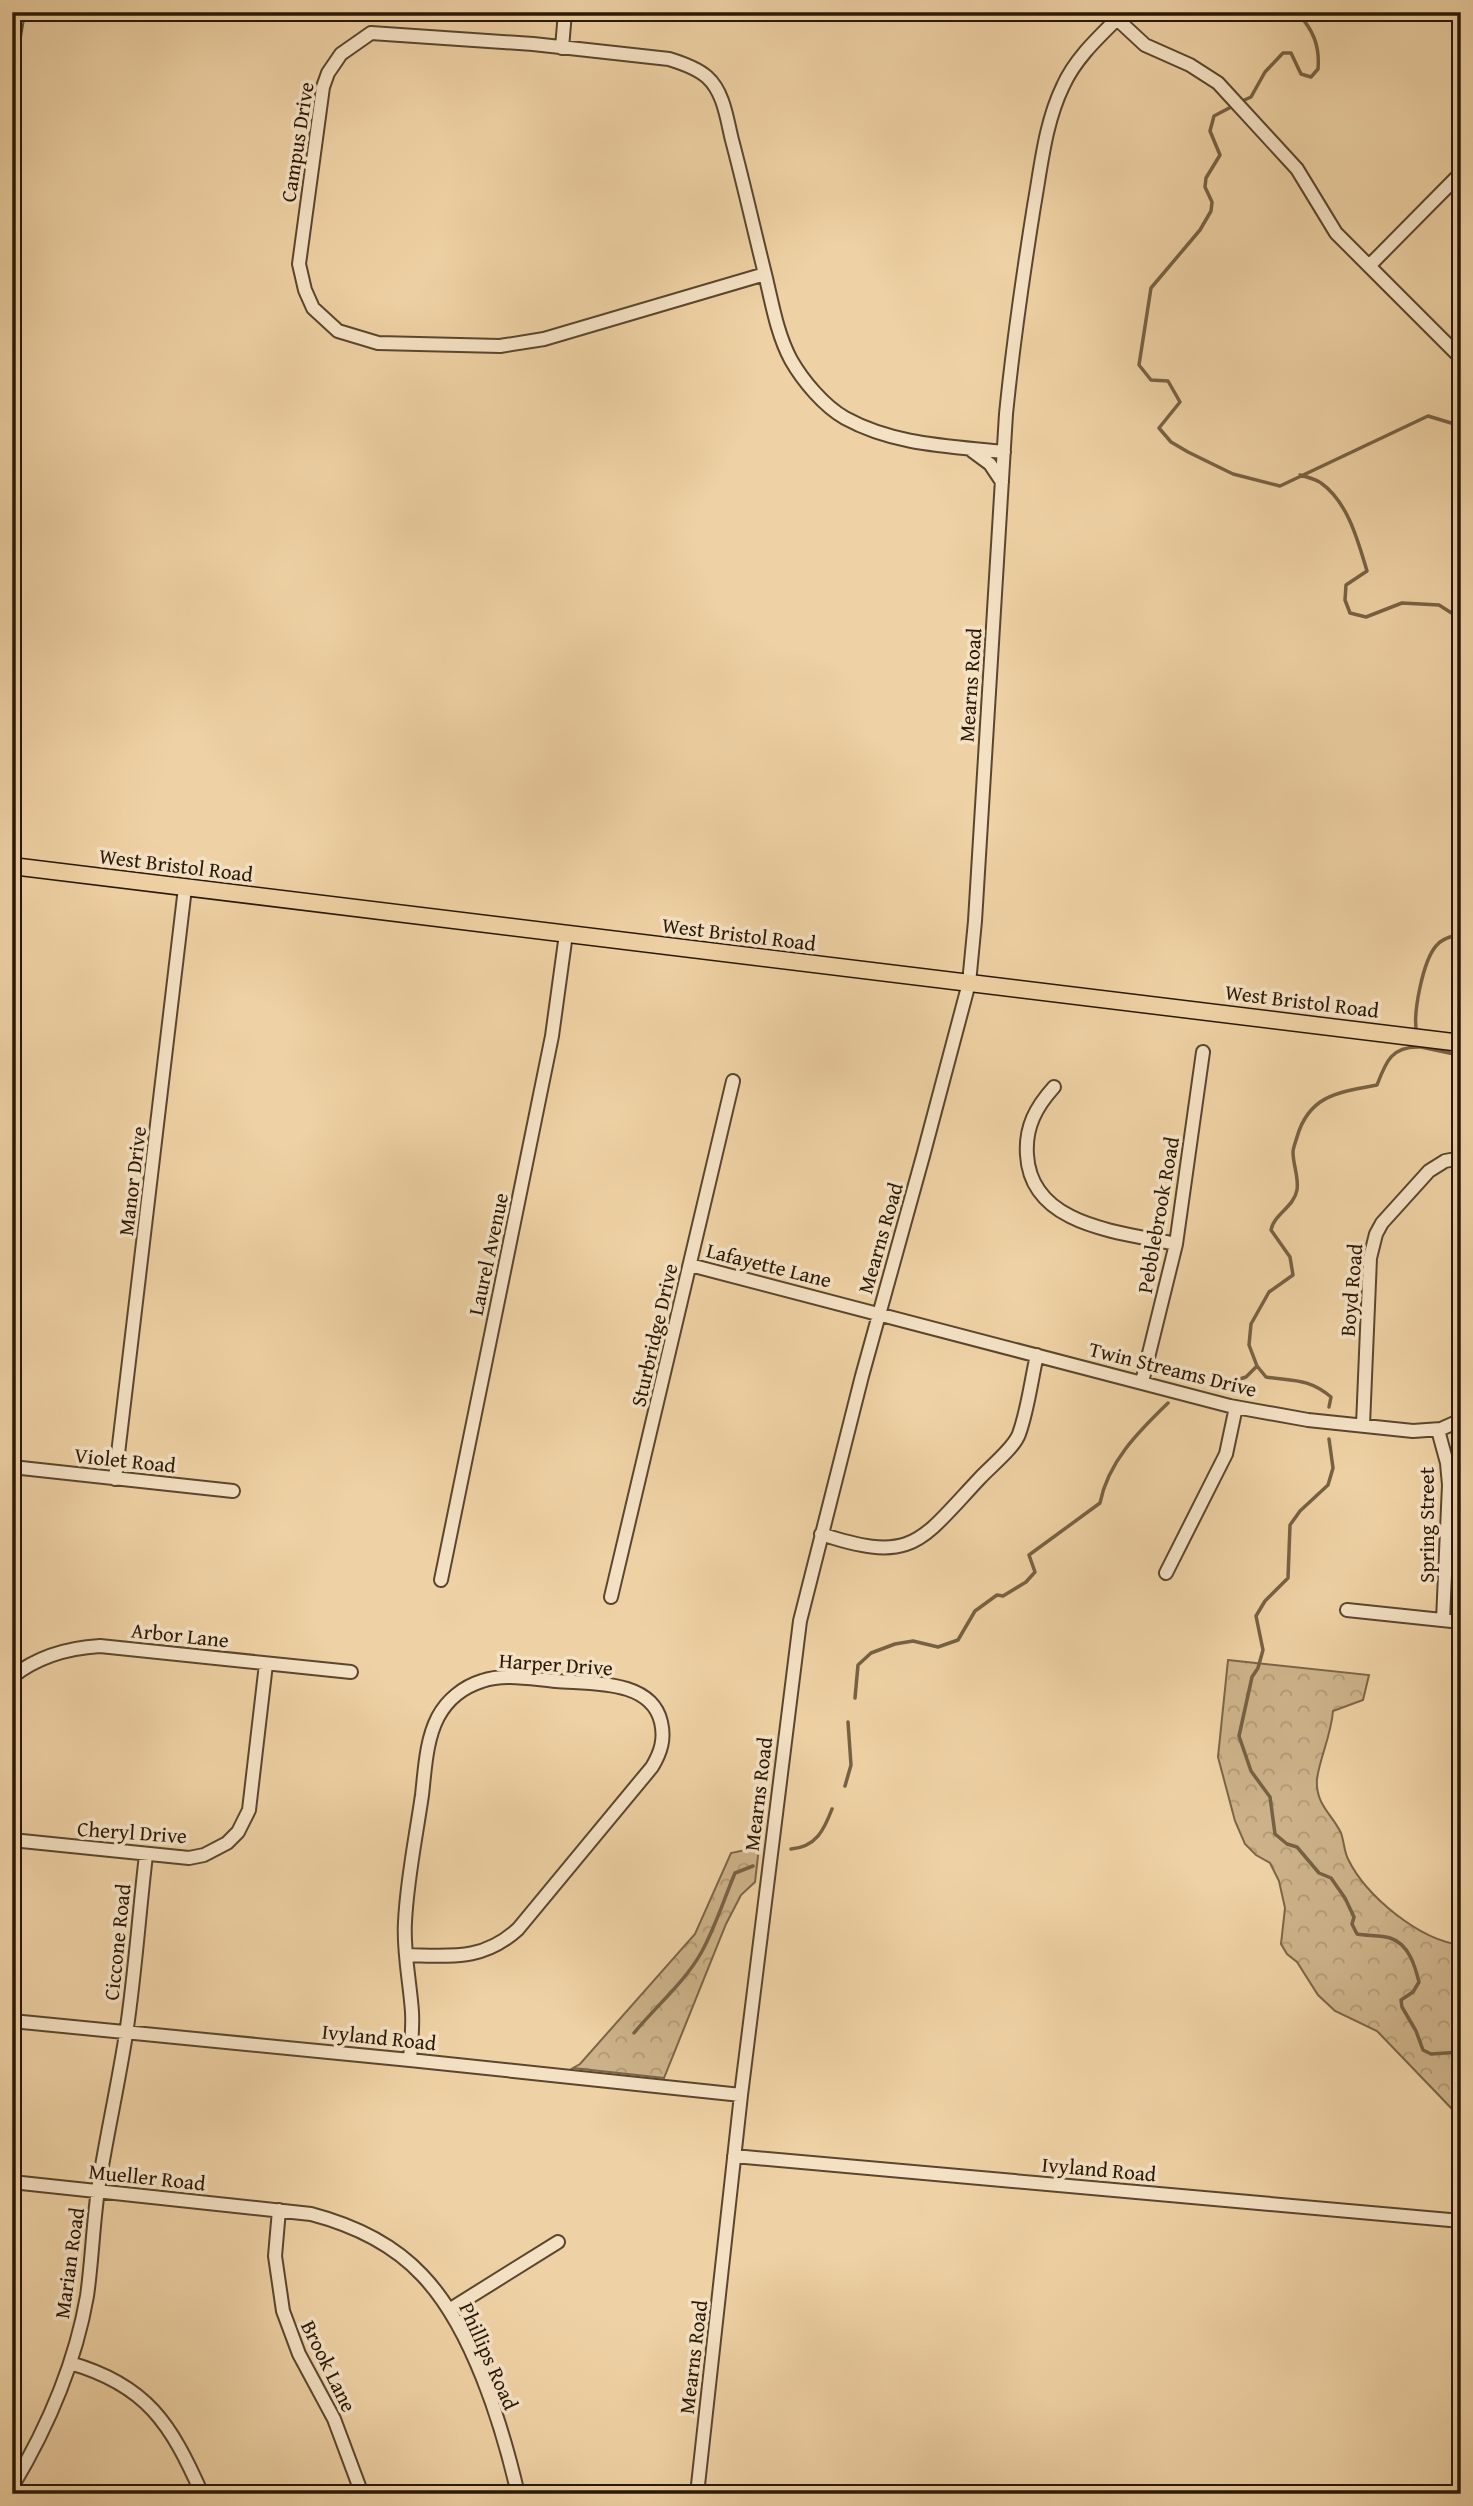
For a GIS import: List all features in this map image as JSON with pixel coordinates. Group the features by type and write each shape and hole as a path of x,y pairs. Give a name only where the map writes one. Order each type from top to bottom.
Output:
{"main road":[{"name":"West Bristol Road","path":"12,866 1461,1043"}],"street":[{"path":"12,49 18,12"},
{"path":"562,48 565,12"},
{"path":"1120,16 1145,45 1191,65 1218,83 1297,169 1336,233 1461,358"},
{"name":"Mearns Road","path":"697,2494 741,2095 800,1622 878,1314 968,983 975,921 1004,452 1016,323 1050,124 1056,103 1072,69 1120,16"},
{"name":"Campus Drive","path":"765,274 544,339 500,346 377,342 338,331 313,309 299,264 323,87 328,72 341,54 371,33 562,48 669,59 687,65 708,77 720,96 765,274 777,325 792,361 815,393 842,416 880,435 917,443 1004,452"},
{"path":"1369,266 1461,173"},
{"path":"967,448 990,464 1002,482"},
{"name":"Manor Drive","path":"115,1479 185,888"},
{"name":"Laurel Avenue","path":"441,1580 549,1049 566,934"},
{"name":"Pebblebrook Road","path":"1142,1382 1176,1244 1203,1052"},
{"name":"Sturbridge Drive","path":"611,1597 733,1081"},
{"path":"1054,1087 1039,1105 1029,1129 1027,1163 1045,1201 1075,1220 1176,1244"},
{"name":"Boyd Road","path":"1363,1425 1370,1258 1376,1234 1382,1223 1429,1171 1445,1161 1461,1158"},
{"name":"Lafayette Lane","path":"690,1265 878,1314"},
{"name":"Twin Streams Drive","path":"878,1314 1236,1407 1308,1420 1413,1431 1438,1430 1461,1420"},
{"path":"821,1534 843,1542 881,1549 908,1544 932,1530 1016,1439 1037,1356"},
{"path":"1166,1573 1226,1454 1236,1407"},
{"name":"Spring Street","path":"1438,1430 1447,1463 1449,1485 1443,1620"},
{"name":"Violet Road","path":"12,1467 233,1491"},
{"path":"1347,1610 1461,1622"},
{"name":"Arbor Lane","path":"12,1677 49,1655 80,1647 110,1647 352,1672"},
{"name":"Cheryl Drive","path":"12,1840 176,1858 204,1855 226,1843 244,1822 252,1794 267,1664"},
{"name":"Harper Drive","path":"407,1955 462,1956 484,1952 503,1942 517,1928 645,1776 660,1754 664,1733 659,1713 648,1699 634,1691 610,1685 498,1677 466,1688 452,1698 439,1714 431,1731 404,1924 412,2019 410,2060"},
{"name":"Ciccone Road","path":"126,2033 146,1855"},
{"name":"Ivyland Road","path":"12,2021 741,2095"},
{"name":"Marian Road","path":"12,2487 37,2445 71,2362 87,2294 98,2191 126,2033"},
{"name":"Ivyland Road","path":"734,2157 1461,2221"},
{"name":"Mueller Road","path":"12,2182 279,2210"},
{"name":"Phillips Road","path":"279,2210 311,2214 355,2227 422,2275 449,2310 472,2356 502,2432 518,2494"},
{"name":"Brook Lane","path":"279,2210 275,2256 282,2311 299,2354 334,2419 362,2494"},
{"path":"449,2310 558,2242"},
{"path":"71,2362 113,2378 139,2395 153,2409 177,2443 202,2494"}],"green space":[{"path":"1228,1660 1369,1675 1363,1700 1333,1711 1320,1763 1317,1788 1325,1808 1341,1833 1348,1859 1367,1887 1396,1914 1428,1935 1461,1945 1461,2113 1454,2111 1377,2031 1335,2011 1318,1995 1297,1962 1287,1954 1281,1944 1285,1908 1279,1881 1270,1863 1256,1855 1245,1844 1235,1821 1218,1757"},
{"path":"759,1847 755,1882 741,1895 726,1924 664,2078 573,2068 580,2064 695,1934 731,1853"}],"waterway":[{"path":"1240,102 1251,97 1265,72 1283,53 1291,53 1301,74 1311,77 1318,69 1314,38 1297,12"},
{"path":"1233,106 1214,116 1210,131 1220,155 1206,178 1205,187 1212,202 1211,211 1200,230 1151,288 1139,365 1151,380 1168,381 1180,402 1159,428 1171,442 1233,474 1280,486 1428,416 1461,426"},
{"path":"1300,475 1319,482 1330,491 1345,511 1356,535 1367,571 1346,585 1345,600 1350,613 1366,617 1402,603 1439,605 1461,619"},
{"path":"1417,1034 1417,1002 1431,953 1438,943 1461,933"},
{"path":"1329,1407 1331,1397 1315,1386 1300,1381 1266,1377 1257,1366 1249,1345 1251,1324 1269,1292 1293,1275 1290,1257 1271,1230 1297,1190 1293,1150 1302,1123 1309,1112 1338,1093 1377,1085 1387,1062 1396,1052 1420,1047"},
{"path":"1421,1047 1454,1054 1461,1061"},
{"path":"1222,1385 1246,1377 1257,1366"},
{"path":"855,1698 858,1665 871,1653 913,1641 938,1647 958,1640 975,1611 997,1595 1003,1596 1026,1582 1035,1572 1029,1555 1100,1503 1117,1461 1135,1437 1168,1403"},
{"path":"1329,1439 1333,1468 1328,1485 1300,1511 1290,1525 1288,1578 1265,1601 1256,1616 1263,1650 1258,1668 1252,1677 1239,1736 1251,1771 1270,1797 1275,1834 1287,1844 1297,1847 1319,1873 1331,1878 1354,1917 1352,1924 1357,1934 1390,1938 1402,1945 1410,1956 1419,1982 1413,1992 1401,2000 1423,2050 1431,2054 1461,2052"},
{"path":"845,1786 851,1765 848,1722"},
{"path":"791,1849 800,1848 813,1841 826,1824 832,1809"},
{"path":"634,2033 678,1984 701,1953 735,1873 753,1866"}]}
